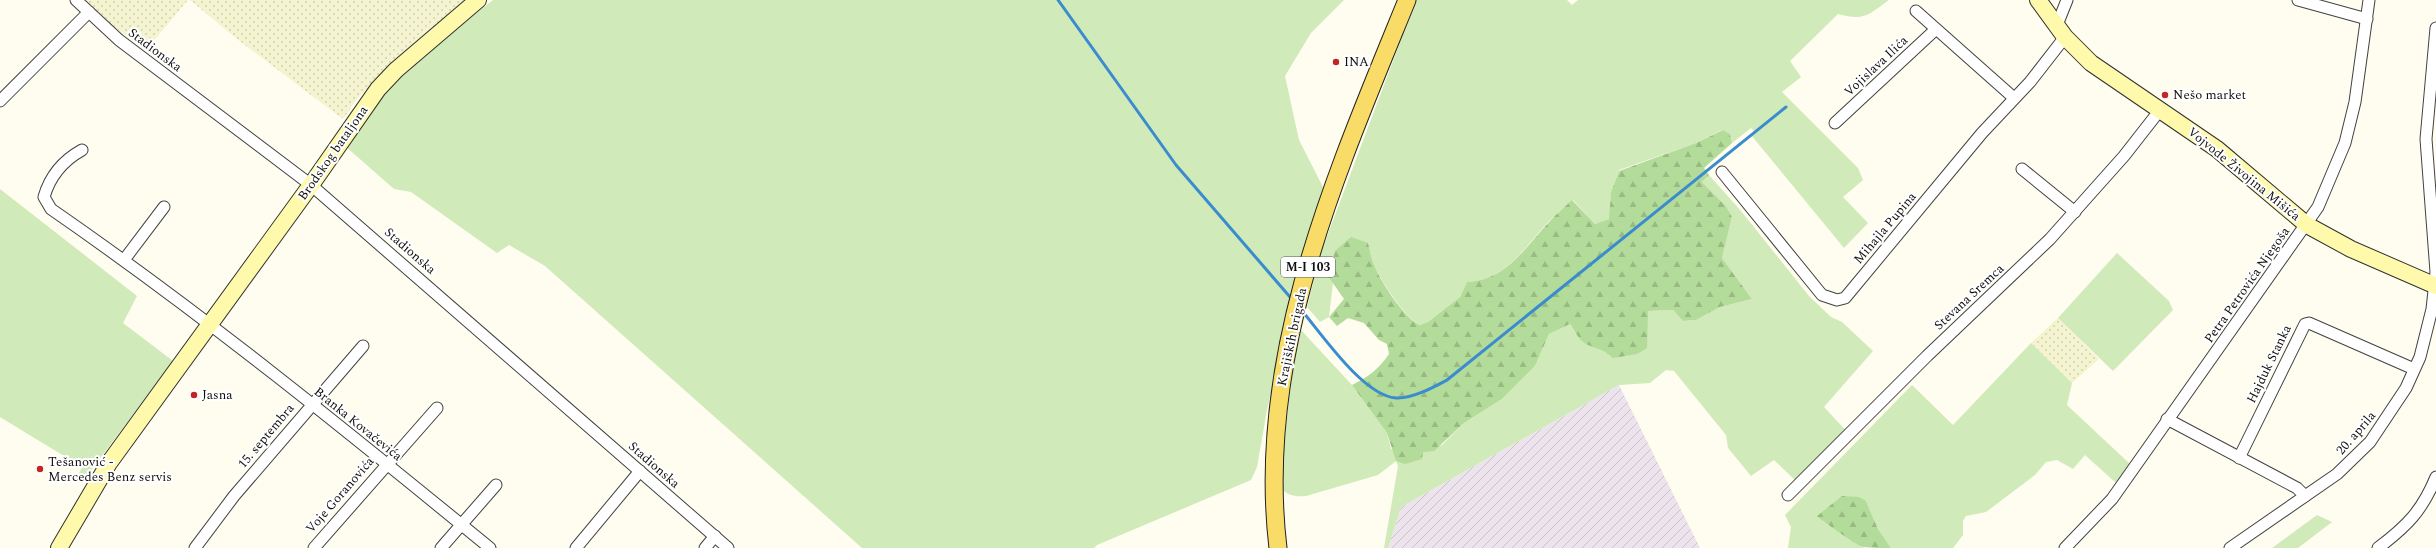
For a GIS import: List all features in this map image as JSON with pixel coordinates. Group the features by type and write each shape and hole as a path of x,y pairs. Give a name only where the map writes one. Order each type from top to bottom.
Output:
{"main road":[{"name":"Krajiških brigada","path":"1278,548 1273,499 1273,463 1280,392 1292,323 1350,140 1407,0"}],"street":[{"name":"Stadionska","path":"76,0 119,40 311,185 728,548"},
{"name":"Brodskog bataljona","path":"59,548 109,463 208,324 311,185 378,89 396,70 478,0"},
{"name":"Vojvode Živojina Mišića","path":"2038,0 2061,31 2096,66 2217,149 2307,225 2351,249 2436,286"},
{"name":"Mihajla Pupina","path":"1722,172 1822,295 1837,300 1845,298 1982,133 2030,82 2061,31 2067,0"},
{"path":"2298,0 2367,19"},
{"name":"Petra Petrovića Njegoša","path":"2065,548 2112,499 2167,419 2307,225 2333,174 2345,143 2355,102 2369,0"},
{"path":"1916,11 1935,30 2014,98"},
{"path":"0,101 89,12"},
{"name":"20. aprila","path":"2230,548 2337,474 2370,442 2406,388 2422,350 2436,286 2426,139 2436,28"},
{"name":"Vojislava Ilića","path":"1835,123 1935,30"},
{"name":"Stevana Sremca","path":"1788,495 1927,356 2050,239 2075,212 2160,110"},
{"path":"82,150 64,161 47,186 44,197 47,204 51,209 124,260 208,324"},
{"path":"2022,169 2075,212"},
{"path":"124,260 164,208"},
{"name":"Hajduk Stanka","path":"2239,458 2305,324 2309,323 2414,369"},
{"name":"Branka Kovačevića","path":"208,324 311,404 490,548"},
{"name":"15. septembra","path":"195,548 234,496 311,404 363,346"},
{"name":"Voje Goranovića","path":"314,548 386,464 437,408"},
{"path":"2167,419 2297,488 2305,496"},
{"path":"576,548 640,471"},
{"path":"2378,548 2416,514 2426,500 2436,477"},
{"path":"441,548 496,485"},
{"path":"705,548 715,536"}],"shaded area":[{"path":"1619,385 1700,548 1388,548 1401,507"}],"green space":[{"path":"85,0 188,0 146,50 106,21"},
{"path":"190,0 466,0 386,69 357,99 344,118 340,117 237,39"},
{"path":"493,0 1344,0 1311,33 1285,76 1299,140 1326,193 1293,294 1267,410 1257,467 1251,480 1097,545 1094,548 862,548 545,266 509,245 497,253 411,192 394,189 345,146 392,82"},
{"path":"1416,0 1567,0 1572,5 1578,0 1889,0 1871,13 1860,17 1838,14 1790,61 1801,77 1782,92 1858,168 1863,180 1843,197 1868,223 1844,248 1751,135 1755,132 1751,128 1732,143 1730,134 1722,130 1696,143 1619,170 1611,192 1610,219 1595,224 1573,200 1550,220 1514,260 1493,275 1481,280 1467,282 1460,297 1428,322 1420,325 1401,308 1388,290 1378,274 1368,243 1335,251 1330,267 1330,274 1333,283 1329,317 1320,322 1307,307 1320,255"},
{"path":"1723,130 1730,134 1732,143 1704,168 1709,175 1702,182 1726,206 1732,217 1722,258 1752,299 1720,307 1696,320 1683,321 1673,310 1648,311 1647,348 1637,354 1613,358 1604,351 1585,343 1570,324 1549,334 1535,366 1502,399 1464,423 1434,451 1423,452 1422,459 1405,464 1396,461 1387,433 1352,385 1368,376 1381,364 1389,354 1387,344 1379,340 1364,323 1348,318 1337,326 1329,317 1344,299 1328,276 1335,251 1351,237 1368,243 1378,274 1388,290 1407,316 1420,325 1428,322 1460,297 1467,282 1481,280 1504,269 1572,200 1595,224 1609,219 1611,192 1619,171 1696,143"},
{"path":"1709,175 1741,211 1809,296 1831,317 1842,322 1873,351 1824,407 1851,436 1801,486 1774,460 1751,476 1728,448 1726,435 1674,371 1666,370 1650,383 1619,385 1401,507 1388,548 1384,548 1398,466 1396,461 1378,475 1306,496 1292,495 1283,490 1281,487 1288,408 1293,369 1301,330 1352,385 1387,433 1391,449 1423,452 1442,445 1464,423 1502,399 1535,366 1549,334 1570,324 1580,338 1587,344 1603,349 1648,311 1673,310 1683,321 1696,320 1720,307 1752,299 1722,258 1732,217 1726,206 1702,182"},
{"path":"0,189 137,296 123,323 173,361 83,481 77,478 82,467 0,417"},
{"path":"2117,253 2169,301 2173,310 2113,371 2058,318"},
{"path":"2058,318 2099,359 2072,383 2031,343"},
{"path":"2031,343 2072,383 2067,405 2130,464 2116,483 2085,455 2073,469 2057,460 2046,462 2035,475 1986,512 1966,516 1963,521 1963,535 1953,548 1891,548 1878,529 1866,501 1822,521 1830,524 1864,548 1788,548 1791,527 1785,515 1912,385 1953,425"},
{"path":"1842,496 1859,497 1866,501 1878,529 1891,548 1863,547 1831,527 1817,516"},
{"path":"2317,515 2332,522 2298,548 2272,548"}],"waterway":[{"path":"1058,0 1176,165 1290,297"},
{"path":"1303,312 1345,363 1371,387 1384,395 1396,398 1409,397 1423,392 1447,380 1786,107"}],"place":[{"name":"INA","path":"1336,62"},
{"name":"Nešo market","path":"2165,95"},
{"name":"Jasna","path":"194,395"},
{"name":"Tešanović - Mercedes Benz servis","path":"40,469"}]}
